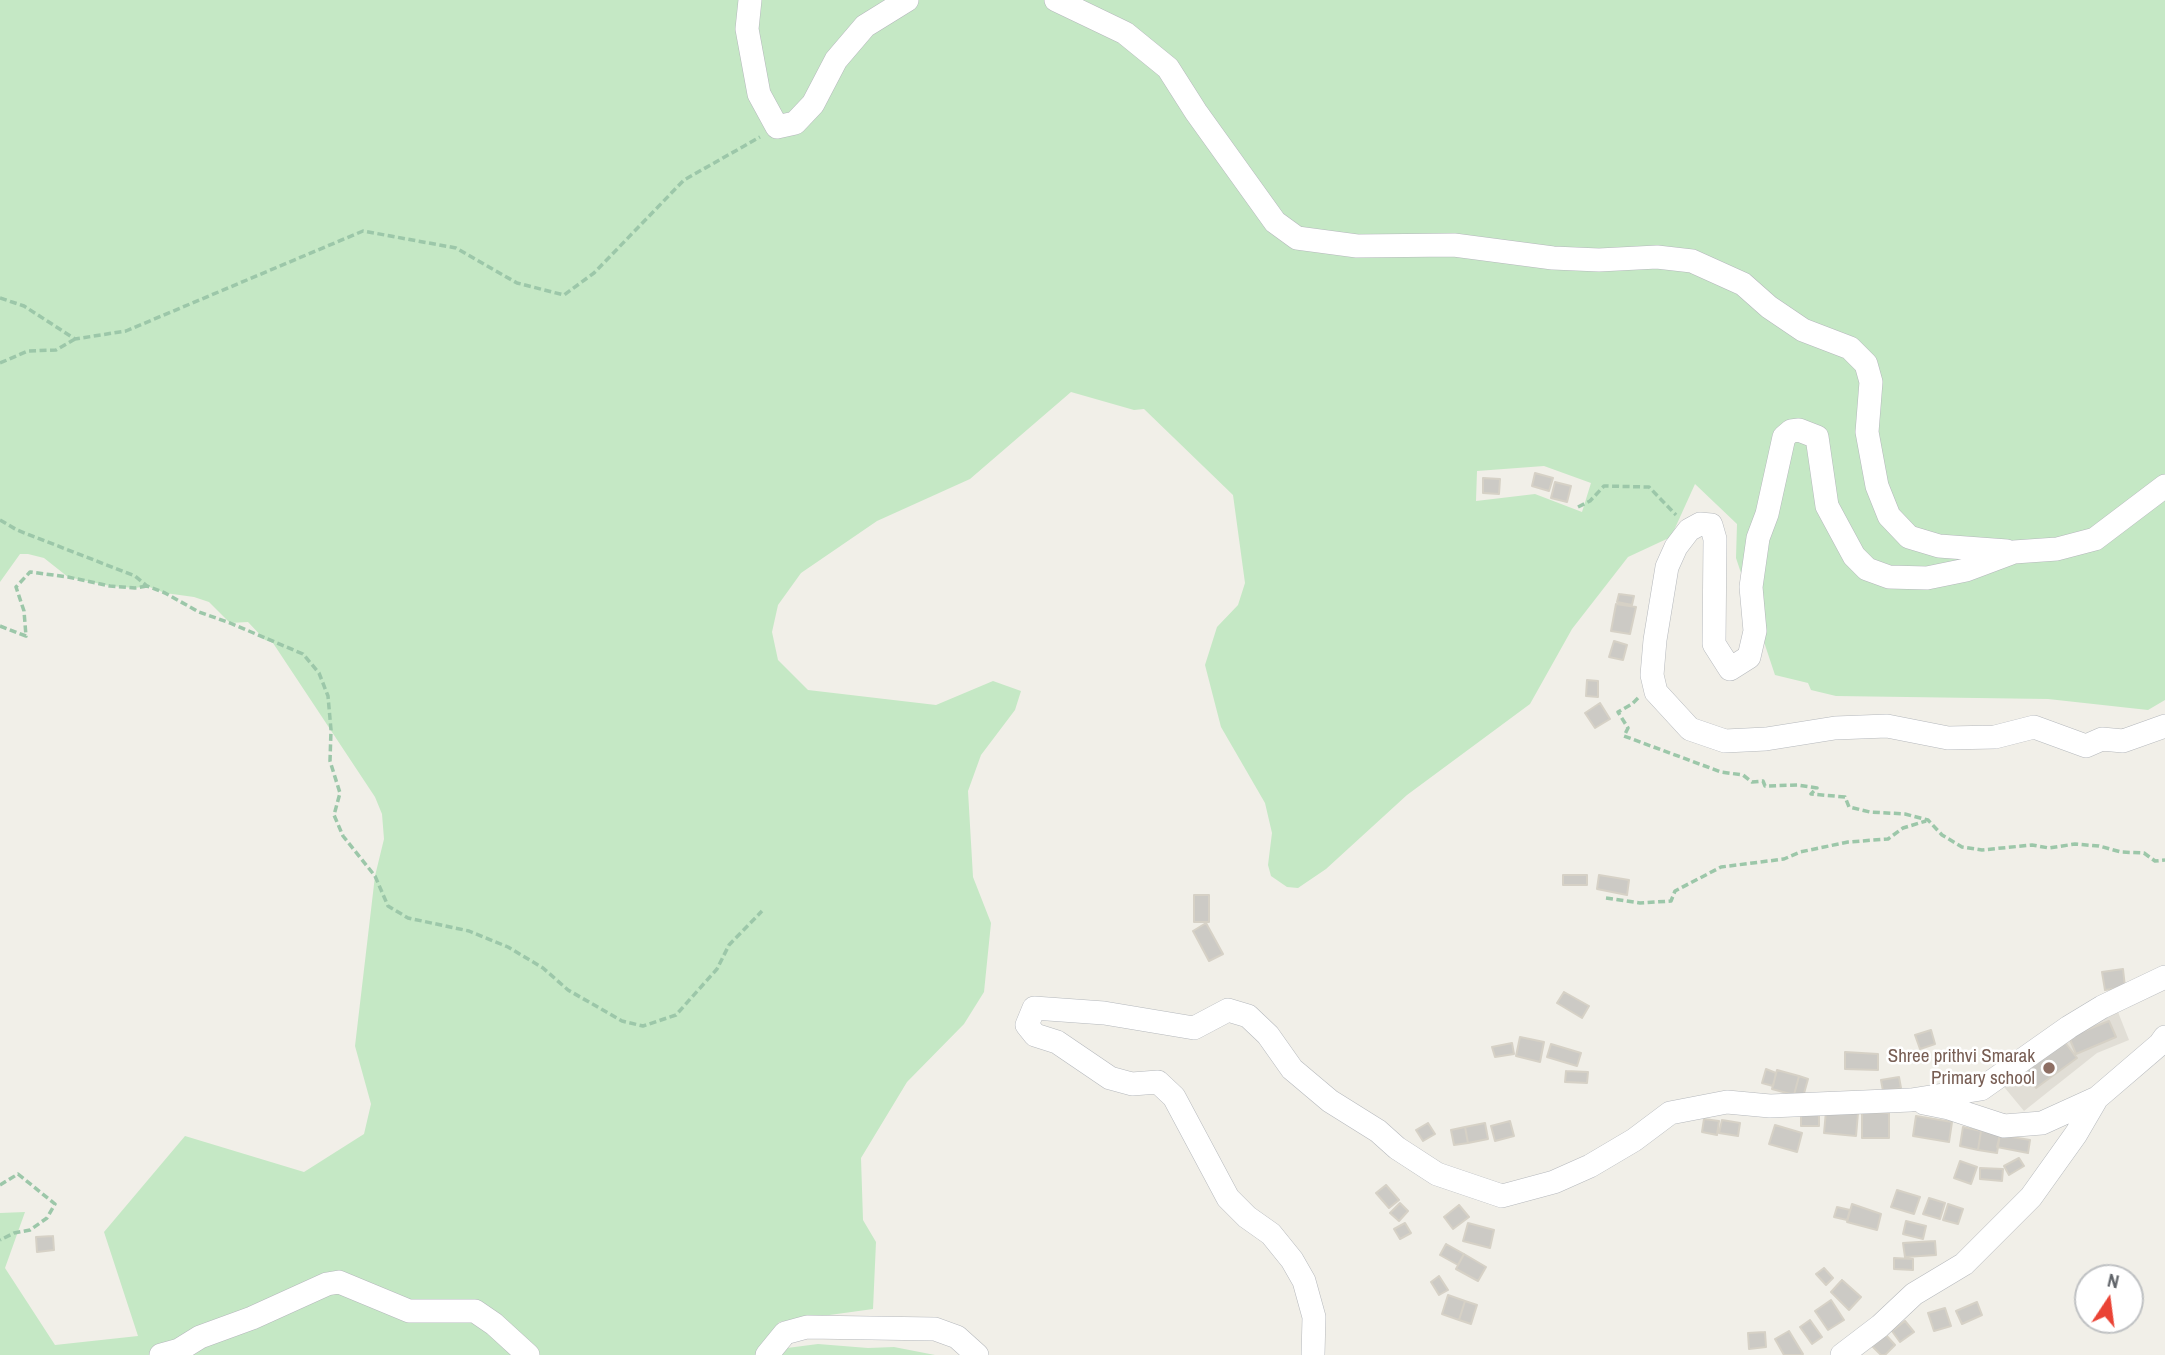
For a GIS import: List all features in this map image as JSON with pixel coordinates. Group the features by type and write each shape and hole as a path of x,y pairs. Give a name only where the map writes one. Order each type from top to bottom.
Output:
{"street":[{"path":"750,0 747,29 759,94 776,127 795,123 813,104 836,60 865,26 906,0"},
{"path":"1056,0 1125,33 1168,68 1196,112 1275,222 1297,238 1357,246 1454,245 1553,258 1599,260 1657,257 1692,261 1743,284 1769,307 1803,330 1850,348 1866,364 1871,382 1867,432 1877,485 1889,516 1909,537 1939,546 2014,552 2057,549 2095,539 2165,486"},
{"path":"2014,552 1966,570 1927,578 1889,578 1867,569 1854,556 1827,506 1817,437 1799,430 1791,431 1784,437 1767,514 1758,538 1751,587 1755,631 1749,657 1730,669 1714,644 1715,539 1712,525 1700,524 1689,530 1676,547 1667,567 1655,639 1652,675 1656,692 1690,729 1725,741 1766,739 1835,728 1887,726 1948,738 1995,737 2034,727 2086,746 2102,739 2123,741 2165,726"},
{"path":"1313,1355 1314,1317 1304,1280 1271,1234 1247,1217 1228,1198 1174,1097 1158,1082 1132,1084 1110,1078 1057,1042 1035,1035 1027,1025 1034,1008 1104,1013 1194,1028 1228,1010 1248,1016 1268,1035 1292,1069 1330,1101 1378,1131 1397,1148 1437,1174 1502,1196 1554,1182 1590,1166 1634,1140 1670,1113 1727,1102 1770,1106 1911,1100 1981,1089 2068,1027 2102,1007 2165,977"},
{"path":"1911,1100 1949,1108 2004,1126 2042,1124 2097,1098 2161,1044 2165,1037"},
{"path":"1842,1355 1880,1326 1914,1294 1964,1264 2031,1197 2076,1134 2097,1098"},
{"path":"161,1355 179,1350 200,1337 253,1318 327,1284 339,1282 409,1311 475,1311 494,1324 528,1355"},
{"path":"767,1355 785,1333 807,1327 935,1329 957,1337 977,1355"}],"path":[{"path":"0,363 28,351 56,350 75,339 126,331 363,231 456,248 517,283 564,295 594,273 684,180 776,127"},
{"path":"0,298 24,306 75,339"},
{"path":"1578,507 1590,501 1604,486 1649,487 1689,530"},
{"path":"0,520 17,530 135,576 147,586 199,612 303,654 319,673 328,696 330,761 340,793 334,815 343,836 375,876 388,906 408,918 469,931 509,947 543,968 568,990 622,1021 643,1026 676,1014 717,969 729,945 762,911"},
{"path":"0,626 26,636 24,611 16,587 30,572 110,586 147,586"},
{"path":"1652,675 1645,690 1632,704 1618,712 1629,728 1624,736 1721,772 1743,775 1752,782 1763,781 1765,786 1798,785 1816,789 1811,794 1845,797 1849,807 1870,812 1905,814 1928,820 1942,835 1962,847 1982,850 2032,845 2049,848 2076,844 2144,853 2155,861 2165,860"},
{"path":"1606,898 1640,903 1671,901 1675,891 1721,867 1784,859 1800,852 1848,842 1888,839 1903,828 1928,820"},
{"path":"0,1185 18,1174 55,1204 47,1218 30,1230 14,1233 0,1240"}],"shaded area":[{"name":"Shree prithvi Smarak Primary school","path":"2118,1012 2129,1040 2097,1053 2024,1111 2000,1082 2070,1031"}],"green space":[{"path":"0,0 2165,0 2165,700 2148,710 2048,699 1836,696 1811,690 1808,683 1775,675 1736,558 1737,524 1695,484 1671,537 1628,557 1572,629 1530,704 1407,795 1326,869 1298,888 1287,887 1271,876 1268,865 1272,833 1265,803 1221,727 1205,665 1217,627 1238,605 1245,583 1233,495 1144,409 1134,410 1071,392 970,479 877,521 801,573 778,605 772,632 778,660 808,690 936,705 993,681 1021,691 1015,710 981,755 968,791 973,877 991,923 984,992 964,1024 907,1082 861,1158 863,1220 876,1242 873,1309 779,1322 760,1355 0,1355 0,1213 25,1212 5,1268 55,1345 138,1336 104,1232 185,1136 304,1172 364,1134 371,1104 355,1046 375,876 384,839 382,814 375,797 273,643 265,640 248,622 230,623 209,602 194,597 165,593 147,586 110,586 68,577 44,558 28,554 20,554 0,582","holes":["1544,466 1591,483 1582,512 1535,494 1476,501 1477,471"]},
{"path":"818,1344 894,1347 935,1355 777,1355 787,1348"}],"building":[{"path":"1535,473 1553,478 1549,491 1532,486"},
{"path":"1483,478 1500,479 1499,494 1483,493"},
{"path":"1555,482 1571,486 1567,502 1551,498"},
{"path":"1619,594 1634,596 1632,605 1617,602"},
{"path":"1616,604 1636,607 1630,634 1611,631"},
{"path":"1614,641 1627,645 1623,660 1609,657"},
{"path":"1587,680 1598,681 1598,697 1586,696"},
{"path":"1600,703 1610,719 1595,728 1585,713"},
{"path":"1563,875 1587,875 1587,885 1563,885"},
{"path":"1599,875 1629,880 1627,895 1597,889"},
{"path":"1194,895 1209,895 1209,922 1194,922"},
{"path":"1206,923 1223,954 1209,961 1193,931"},
{"path":"2123,969 2125,987 2105,990 2102,972"},
{"path":"1564,992 1589,1006 1582,1018 1557,1003"},
{"path":"2109,1021 2116,1037 2076,1054 2069,1037"},
{"path":"1931,1030 1935,1044 1920,1049 1915,1035"},
{"path":"1520,1037 1544,1042 1540,1062 1516,1056"},
{"path":"2064,1041 2077,1058 2036,1088 2024,1070"},
{"path":"1512,1043 1514,1054 1495,1057 1492,1047"},
{"path":"1551,1044 1581,1053 1577,1066 1547,1057"},
{"path":"1845,1052 1878,1054 1878,1070 1845,1069"},
{"path":"1766,1069 1776,1073 1773,1086 1762,1083"},
{"path":"1777,1070 1799,1076 1794,1095 1772,1089"},
{"path":"1566,1071 1588,1072 1587,1083 1565,1082"},
{"path":"1799,1076 1808,1079 1803,1097 1794,1095"},
{"path":"1899,1077 1901,1088 1883,1091 1881,1080"},
{"path":"1826,1111 1858,1113 1856,1136 1824,1133"},
{"path":"1801,1112 1819,1113 1819,1126 1801,1126"},
{"path":"1862,1113 1889,1113 1889,1138 1862,1138"},
{"path":"1916,1116 1952,1122 1949,1142 1913,1136"},
{"path":"1704,1119 1719,1121 1717,1135 1702,1132"},
{"path":"1722,1120 1740,1123 1738,1136 1719,1133"},
{"path":"1510,1121 1514,1136 1495,1141 1491,1126"},
{"path":"1428,1123 1435,1134 1423,1141 1416,1130"},
{"path":"1485,1123 1488,1139 1468,1143 1465,1127"},
{"path":"1775,1125 1802,1133 1797,1152 1769,1144"},
{"path":"1465,1127 1468,1143 1454,1145 1451,1130"},
{"path":"1963,1127 1981,1131 1978,1150 1960,1146"},
{"path":"1981,1131 2000,1134 1997,1153 1978,1150"},
{"path":"2000,1135 2030,1140 2028,1153 1997,1147"},
{"path":"2019,1158 2024,1166 2009,1175 2004,1166"},
{"path":"1960,1161 1977,1167 1971,1184 1954,1178"},
{"path":"1980,1168 2003,1169 2002,1181 1980,1179"},
{"path":"1386,1185 1399,1200 1389,1208 1376,1193"},
{"path":"1897,1190 1920,1197 1914,1214 1891,1207"},
{"path":"1929,1198 1945,1203 1940,1219 1923,1214"},
{"path":"1400,1203 1408,1211 1399,1221 1390,1213"},
{"path":"1852,1204 1881,1214 1877,1230 1847,1222"},
{"path":"1948,1204 1963,1209 1958,1224 1943,1220"},
{"path":"1459,1205 1469,1217 1453,1229 1444,1217"},
{"path":"1837,1207 1850,1210 1847,1220 1834,1217"},
{"path":"1906,1221 1926,1226 1923,1239 1903,1234"},
{"path":"1405,1223 1411,1233 1400,1239 1394,1229"},
{"path":"1468,1223 1494,1230 1490,1248 1463,1241"},
{"path":"53,1236 54,1250 37,1252 36,1237"},
{"path":"1935,1241 1936,1255 1905,1257 1903,1243"},
{"path":"1446,1244 1464,1254 1458,1265 1440,1255"},
{"path":"1464,1254 1486,1267 1478,1281 1456,1269"},
{"path":"1894,1258 1913,1259 1913,1270 1894,1269"},
{"path":"1824,1268 1833,1278 1826,1285 1816,1274"},
{"path":"1439,1276 1448,1290 1439,1295 1431,1282"},
{"path":"1842,1280 1861,1297 1849,1310 1831,1292"},
{"path":"1448,1295 1465,1301 1459,1320 1442,1314"},
{"path":"1831,1300 1844,1320 1828,1330 1815,1311"},
{"path":"1465,1301 1477,1305 1471,1324 1459,1320"},
{"path":"1977,1302 1982,1315 1962,1324 1956,1311"},
{"path":"1945,1308 1951,1326 1934,1331 1928,1313"},
{"path":"1810,1320 1822,1337 1812,1344 1800,1327"},
{"path":"1905,1321 1914,1332 1900,1342 1892,1331"},
{"path":"1789,1331 1803,1354 1784,1355 1775,1339"},
{"path":"1765,1332 1766,1347 1749,1349 1748,1333"},
{"path":"1885,1334 1895,1345 1885,1355 1881,1355 1872,1346"}],"place":[{"name":"Shree prithvi Smarak Primary school","path":"2049,1068"}]}
